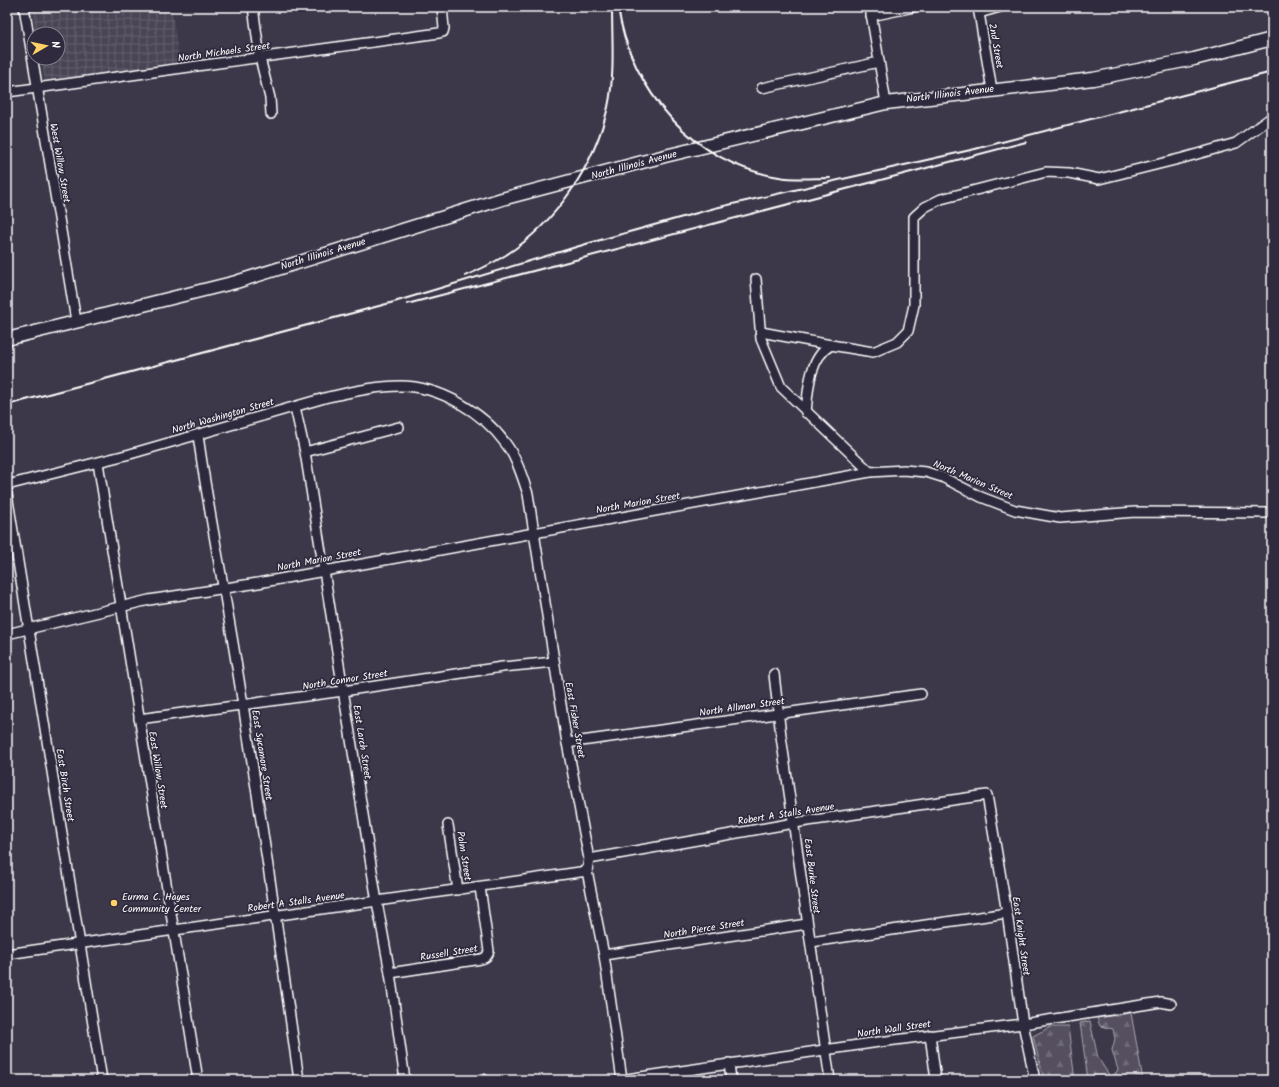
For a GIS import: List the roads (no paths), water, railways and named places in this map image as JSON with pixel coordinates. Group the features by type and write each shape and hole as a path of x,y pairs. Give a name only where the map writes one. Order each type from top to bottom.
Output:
{"main road":[{"name":"North Illinois Avenue","path":"7,339 236,282 502,199 665,156 886,103 1074,81 1120,74 1194,59 1272,39"}],"street":[{"name":"West Willow Street","path":"24,7 76,321"},
{"path":"253,7 260,58 270,98 272,114"},
{"name":"North Michaels Street","path":"7,92 443,32 444,25 442,7"},
{"path":"886,103 870,11 914,7"},
{"path":"978,10 1000,7"},
{"name":"2nd Street","path":"978,10 992,90"},
{"path":"762,88 879,62"},
{"path":"761,332 874,352 896,342 908,331 914,304 914,217 925,207 941,199 1046,172 1069,173 1098,179 1183,158 1236,143 1272,117"},
{"path":"756,279 761,339 781,387 806,413 870,472"},
{"path":"806,413 810,378 822,350 830,345"},
{"name":"North Washington Street","path":"7,485 98,463 328,397 361,390 400,386 428,390 445,397"},
{"name":"East Fisher Street","path":"445,397 473,411 493,428 507,444 520,468 528,494 567,743 589,859 587,871 604,955 621,1080"},
{"name":"East Larch Street","path":"295,407 305,452 376,902 390,973 405,1080"},
{"path":"305,452 399,427"},
{"name":"East Sycamore Street","path":"198,435 206,494 224,589 276,916 299,1080"},
{"name":"East Willow Street","path":"98,463 198,1080"},
{"name":"North Marion Street","path":"7,634 120,606 224,589 870,472 904,470 926,472 942,477 981,497 1015,510 1060,518 1135,512 1272,513"},
{"name":"East Birch Street","path":"7,494 102,1080"},
{"name":"North Connor Street","path":"139,719 343,692 502,667 554,662"},
{"name":"East Burke Street","path":"774,674 807,924 811,942 830,1080"},
{"name":"North Allman Street","path":"567,743 921,694"},
{"name":"Robert A Stalls Avenue","path":"589,859 794,823 987,795"},
{"name":"East Knight Street","path":"987,795 1007,913 1023,1024 1035,1080"},
{"name":"Palm Street","path":"448,825 458,890"},
{"name":"Robert A Stalls Avenue","path":"7,954 173,929 376,902 587,871"},
{"name":"Russell Street","path":"390,973 475,960 488,955 489,951 480,887"},
{"path":"811,942 1007,913"},
{"name":"North Pierce Street","path":"604,955 807,924"},
{"name":"North Wall Street","path":"621,1080 729,1063 930,1035 1023,1024 1161,1002 1171,1004"},
{"path":"930,1035 936,1080"},
{"path":"729,1063 731,1080"}],"railway":[{"path":"465,276 501,258 524,242 557,209 571,191 583,171 602,129 608,107 612,83 612,7"},
{"path":"618,7 625,38 636,67 652,94 671,118 694,139 720,157 748,169 785,178 830,178"},
{"path":"7,405 394,302 586,244 715,208 975,149 1272,72"},
{"path":"407,304 1026,142"}],"place":[{"name":"Eurma C. Hayes Community Center","path":"114,903"}]}
